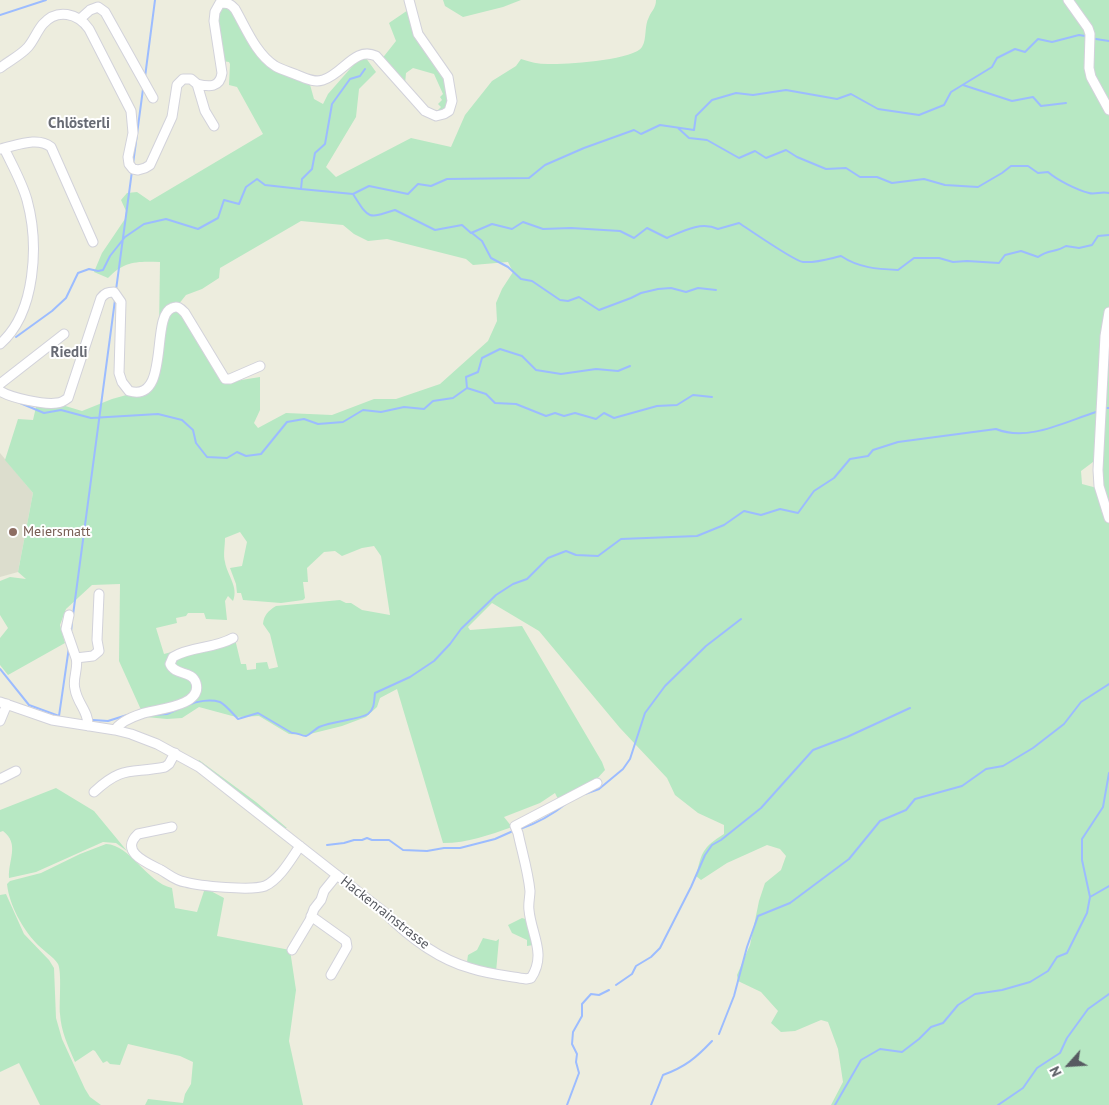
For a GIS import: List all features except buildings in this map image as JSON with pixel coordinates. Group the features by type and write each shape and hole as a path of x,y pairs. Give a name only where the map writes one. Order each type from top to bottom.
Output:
{"street":[{"path":"0,68 27,48 44,23 50,18 59,14 66,14 80,19 89,29 131,111 133,133 128,162 133,169 143,169 150,165 172,117 178,83 188,78 197,84 214,86 221,80 222,74 214,21 215,12 220,4 231,4 256,46 266,59 277,68 312,80 321,81 343,68 357,56 363,53 370,54 376,56 425,111 436,116 449,111 452,105 448,77 418,34 409,0"},
{"path":"1068,0 1088,28 1090,34 1089,68 1091,77 1109,110"},
{"path":"80,19 99,4 106,12 153,98"},
{"path":"197,84 205,111 214,126"},
{"path":"0,344 10,334 19,318 30,282 33,254 32,224 27,201 21,182 2,148 35,142 41,142 51,147 92,242"},
{"path":"0,391 16,398 51,403 58,403 68,398 101,298 104,294 110,292 114,292 121,302 119,373 122,382 129,391 140,392 147,389 151,384 160,349 164,317 168,310 174,307 181,308 185,313 225,379 230,380 260,366"},
{"path":"1109,312 1105,336 1098,470 1099,486 1109,518"},
{"path":"0,384 64,334"},
{"path":"76,658 92,656 99,651 97,640 99,594"},
{"path":"69,615 66,629 78,662 74,690 88,716 88,726"},
{"path":"115,730 118,726 142,713 176,706 192,697 197,687 196,681 187,674 172,668 170,662 173,658 183,653 216,646 233,638"},
{"path":"0,721 4,703"},
{"name":"Hackenrainstrasse","path":"4,703 52,720 115,730 149,741 175,753 199,768 384,912 400,928 435,952 454,963 470,969 526,979 531,978 538,959 537,941 529,910 530,893 528,878 515,826 597,783"},
{"path":"94,792 104,782 121,772 165,766 169,764 175,753"},
{"path":"0,779 16,770"},
{"path":"172,827 138,834 132,842 132,848 140,858 184,882 245,889 264,886 280,872 300,846"},
{"path":"292,950 321,900 324,891 336,875"},
{"path":"311,916 346,941 347,947 331,975"}],"shaded area":[{"name":"Meiersmatt","path":"0,453 33,493 18,572 0,577"}],"green space":[{"path":"443,0 521,0 503,7 463,17 445,6"},
{"path":"656,0 1066,0 1073,13 1088,31 1088,74 1109,115 1109,310 1103,336 1097,457 1095,456 1093,462 1081,471 1082,484 1097,488 1104,507 1101,512 1105,512 1109,523 1109,1105 831,1105 843,1082 838,1049 828,1022 821,1020 795,1031 781,1032 771,1023 778,1011 761,992 738,981 737,975 750,945 759,901 765,883 781,870 786,856 780,849 767,845 727,863 701,880 696,876 704,851 711,843 724,834 724,825 698,813 675,795 667,778 620,728 539,631 492,603 468,627 470,630 522,626 605,770 595,781 558,799 555,793 540,803 504,817 512,827 487,836 461,842 443,843 397,689 380,698 377,707 366,717 342,726 306,735 289,734 259,716 236,717 199,707 182,718 167,719 143,715 175,707 190,701 195,696 198,689 196,679 190,673 177,669 172,664 173,660 181,655 225,645 235,639 241,664 246,664 247,670 256,669 256,663 267,662 269,669 278,667 270,634 263,624 264,618 276,606 340,600 351,603 362,610 390,615 381,556 374,546 362,548 342,556 335,551 324,552 307,568 308,582 303,582 305,598 303,600 281,603 243,600 241,593 237,593 230,568 242,566 247,542 240,532 225,538 224,559 235,591 233,601 228,596 225,601 227,620 206,619 204,613 188,613 186,616 176,618 177,623 156,628 164,654 183,649 185,651 171,658 168,664 169,668 175,673 187,676 195,683 193,694 181,702 164,708 142,712 119,661 120,584 92,585 66,609 60,625 65,643 8,675 0,665 0,638 8,628 0,615 0,581 10,577 26,579 18,572 33,493 5,460 18,419 33,420 36,407 62,405 82,411 130,394 144,394 152,383 158,369 164,325 169,311 176,309 183,312 223,381 229,382 260,377 260,410 254,423 258,428 286,413 332,415 374,399 396,399 440,384 488,341 497,321 496,303 513,272 508,262 473,265 466,259 387,239 368,241 354,234 343,225 301,221 220,268 219,278 202,289 186,295 178,305 166,310 159,331 160,262 131,263 120,268 108,278 94,272 102,253 125,219 126,211 121,200 127,193 137,192 150,201 263,134 237,87 229,85 230,64 229,62 222,61 216,26 218,12 221,7 228,5 239,16 267,63 274,69 309,81 314,99 323,104 328,94 363,54 376,72 359,89 356,117 326,167 336,177 411,138 451,147 465,115 492,81 516,66 521,59 541,64 568,64 598,61 636,52 644,44 647,21 655,7"},
{"path":"1069,0 1109,0 1109,108 1091,67 1094,55 1094,36"},
{"path":"411,8 414,20 445,74 448,108 434,114 441,107 438,104 442,100 440,97 443,94 434,74 413,68 406,73 405,84 381,60 396,41 389,23"},
{"path":"1109,322 1109,514 1101,487"},
{"path":"199,760 256,802 287,828 282,828 197,763"},
{"path":"56,788 94,811 127,851 116,843 103,842 36,872 9,878 12,847 8,836 3,831 0,832 0,810"},
{"path":"106,844 123,850 154,879 172,888 175,908 197,912 205,888 224,898 217,936 290,950 296,990 289,1041 303,1105 145,1105 148,1099 183,1103 185,1094 191,1084 193,1062 180,1056 128,1044 120,1065 110,1064 107,1061 103,1063 93,1050 75,1062 62,1026 58,964 36,943 21,923 10,900 7,884 10,881 41,873"},
{"path":"6,894 24,934 49,960 54,968 56,1018 62,1039 85,1089 90,1097 101,1105 40,1105 19,1063 0,1072 0,895"},
{"path":"522,918 529,920 533,945 527,946 527,940 512,933 508,925"},
{"path":"483,938 496,941 499,939 496,972 477,969 467,962 468,955 477,950"}],"waterway":[{"path":"0,15 46,0"},
{"path":"145,77 155,0"},
{"path":"16,337 52,311 66,298 78,273 89,269 103,270 110,256 125,237 144,224 166,219 198,229 218,218 224,200 239,204 246,187 257,179 265,185 301,189 353,194 369,186 408,194 418,184 431,186 447,179 529,178 545,165 584,148 634,130 641,134 660,125 694,130 696,116 712,100 736,93 753,95 786,90 837,99 851,94 878,109 919,115 944,105 951,92 992,67 997,58 1015,49 1025,52 1038,39 1052,42 1079,35 1085,36"},
{"path":"1096,39 1109,41"},
{"path":"301,189 302,179 312,169 315,153 325,144 332,104 350,79 360,76 365,69"},
{"path":"963,85 1012,101 1033,97 1041,106 1066,103"},
{"path":"133,164 143,89"},
{"path":"678,128 689,138 707,140 739,158 755,151 766,158 786,150 797,157 826,169 846,168 860,177 877,177 892,183 924,179 945,185 978,187 1011,166 1028,166 1038,173 1048,172 1084,192 1109,193"},
{"path":"116,290 132,171"},
{"path":"353,194 362,208 370,215 379,215 395,210 435,230 462,225 471,233 492,224 512,229 523,222 543,229 571,228 620,231 634,238 647,228 667,238 699,226 718,229 739,223 782,251 803,262 841,256 861,265 890,270 898,270 914,258 939,258 953,262 999,263 1005,255 1021,251 1038,257 1066,246 1079,248 1092,245 1098,236 1109,235"},
{"path":"472,233 482,241 491,258 508,267 521,279 532,281 560,300 568,301 579,297 599,310 641,293 658,289 671,288 686,292 698,288 716,290"},
{"path":"73,615 115,300"},
{"path":"467,388 466,377 478,372 482,358 500,349 522,356 536,370 561,374 596,369 618,371 630,366"},
{"path":"467,388 486,394 495,403 516,404 546,416 555,413 564,416 575,413 596,419 604,413 614,418 657,406 677,405 693,395 712,397"},
{"path":"20,403 44,413 61,410 91,418 158,414 182,420 193,430 196,443 207,457 227,458 237,452 246,456 261,454 287,422 304,419 318,424 343,422 363,410 381,412 404,407 424,409 433,401 453,398 467,388"},
{"path":"188,705 204,701 220,702 238,719 258,713 292,733 306,736 324,725 368,714 373,707 375,693 410,677 434,661 461,629 496,595 513,584 527,579 548,558 566,551 576,555 598,556 621,539 697,536 724,525 744,511 761,515 780,509 798,513 814,491 834,478 850,459 868,456 873,450 898,442 996,429 1008,432 1033,432 1096,412"},
{"path":"585,794 599,789 623,769 630,759 645,713 665,686 706,646 741,619"},
{"path":"71,632 72,622"},
{"path":"0,669 29,705 59,716 69,647"},
{"path":"719,1034 734,996 747,947 758,916 790,903 849,859 880,821 906,810 915,799 962,786 986,769 1003,766 1033,748 1064,724 1081,702 1109,684"},
{"path":"152,715 167,714 183,707"},
{"path":"616,985 632,974 636,966 651,957 660,948 705,855 712,845 761,808 813,750 847,737 910,708"},
{"path":"93,720 108,721 127,715"},
{"path":"835,1105 861,1060 880,1049 902,1052 931,1027 943,1023 958,1005 975,994 1002,990 1030,982 1048,971 1057,957 1067,953 1087,913 1090,897 1082,860 1082,839 1103,807 1109,773"},
{"path":"520,829 545,818 567,803"},
{"path":"327,845 367,838 372,840 389,840 403,850 427,851 460,848 495,839 513,831"},
{"path":"1090,897 1109,886"},
{"path":"567,1105 579,1073 576,1062 577,1054 572,1044 573,1032 582,1016 582,1004 591,994 599,995 609,990"},
{"path":"998,1105 1023,1088 1037,1068 1060,1053 1067,1038 1088,1009 1109,994"},
{"path":"651,1105 663,1075 678,1069 690,1061 712,1041"}],"place":[{"name":"Meiersmatt","path":"13,532"}],"district":[{"name":"Chlösterli","path":"79,124"},
{"name":"Riedli","path":"69,353"}]}
